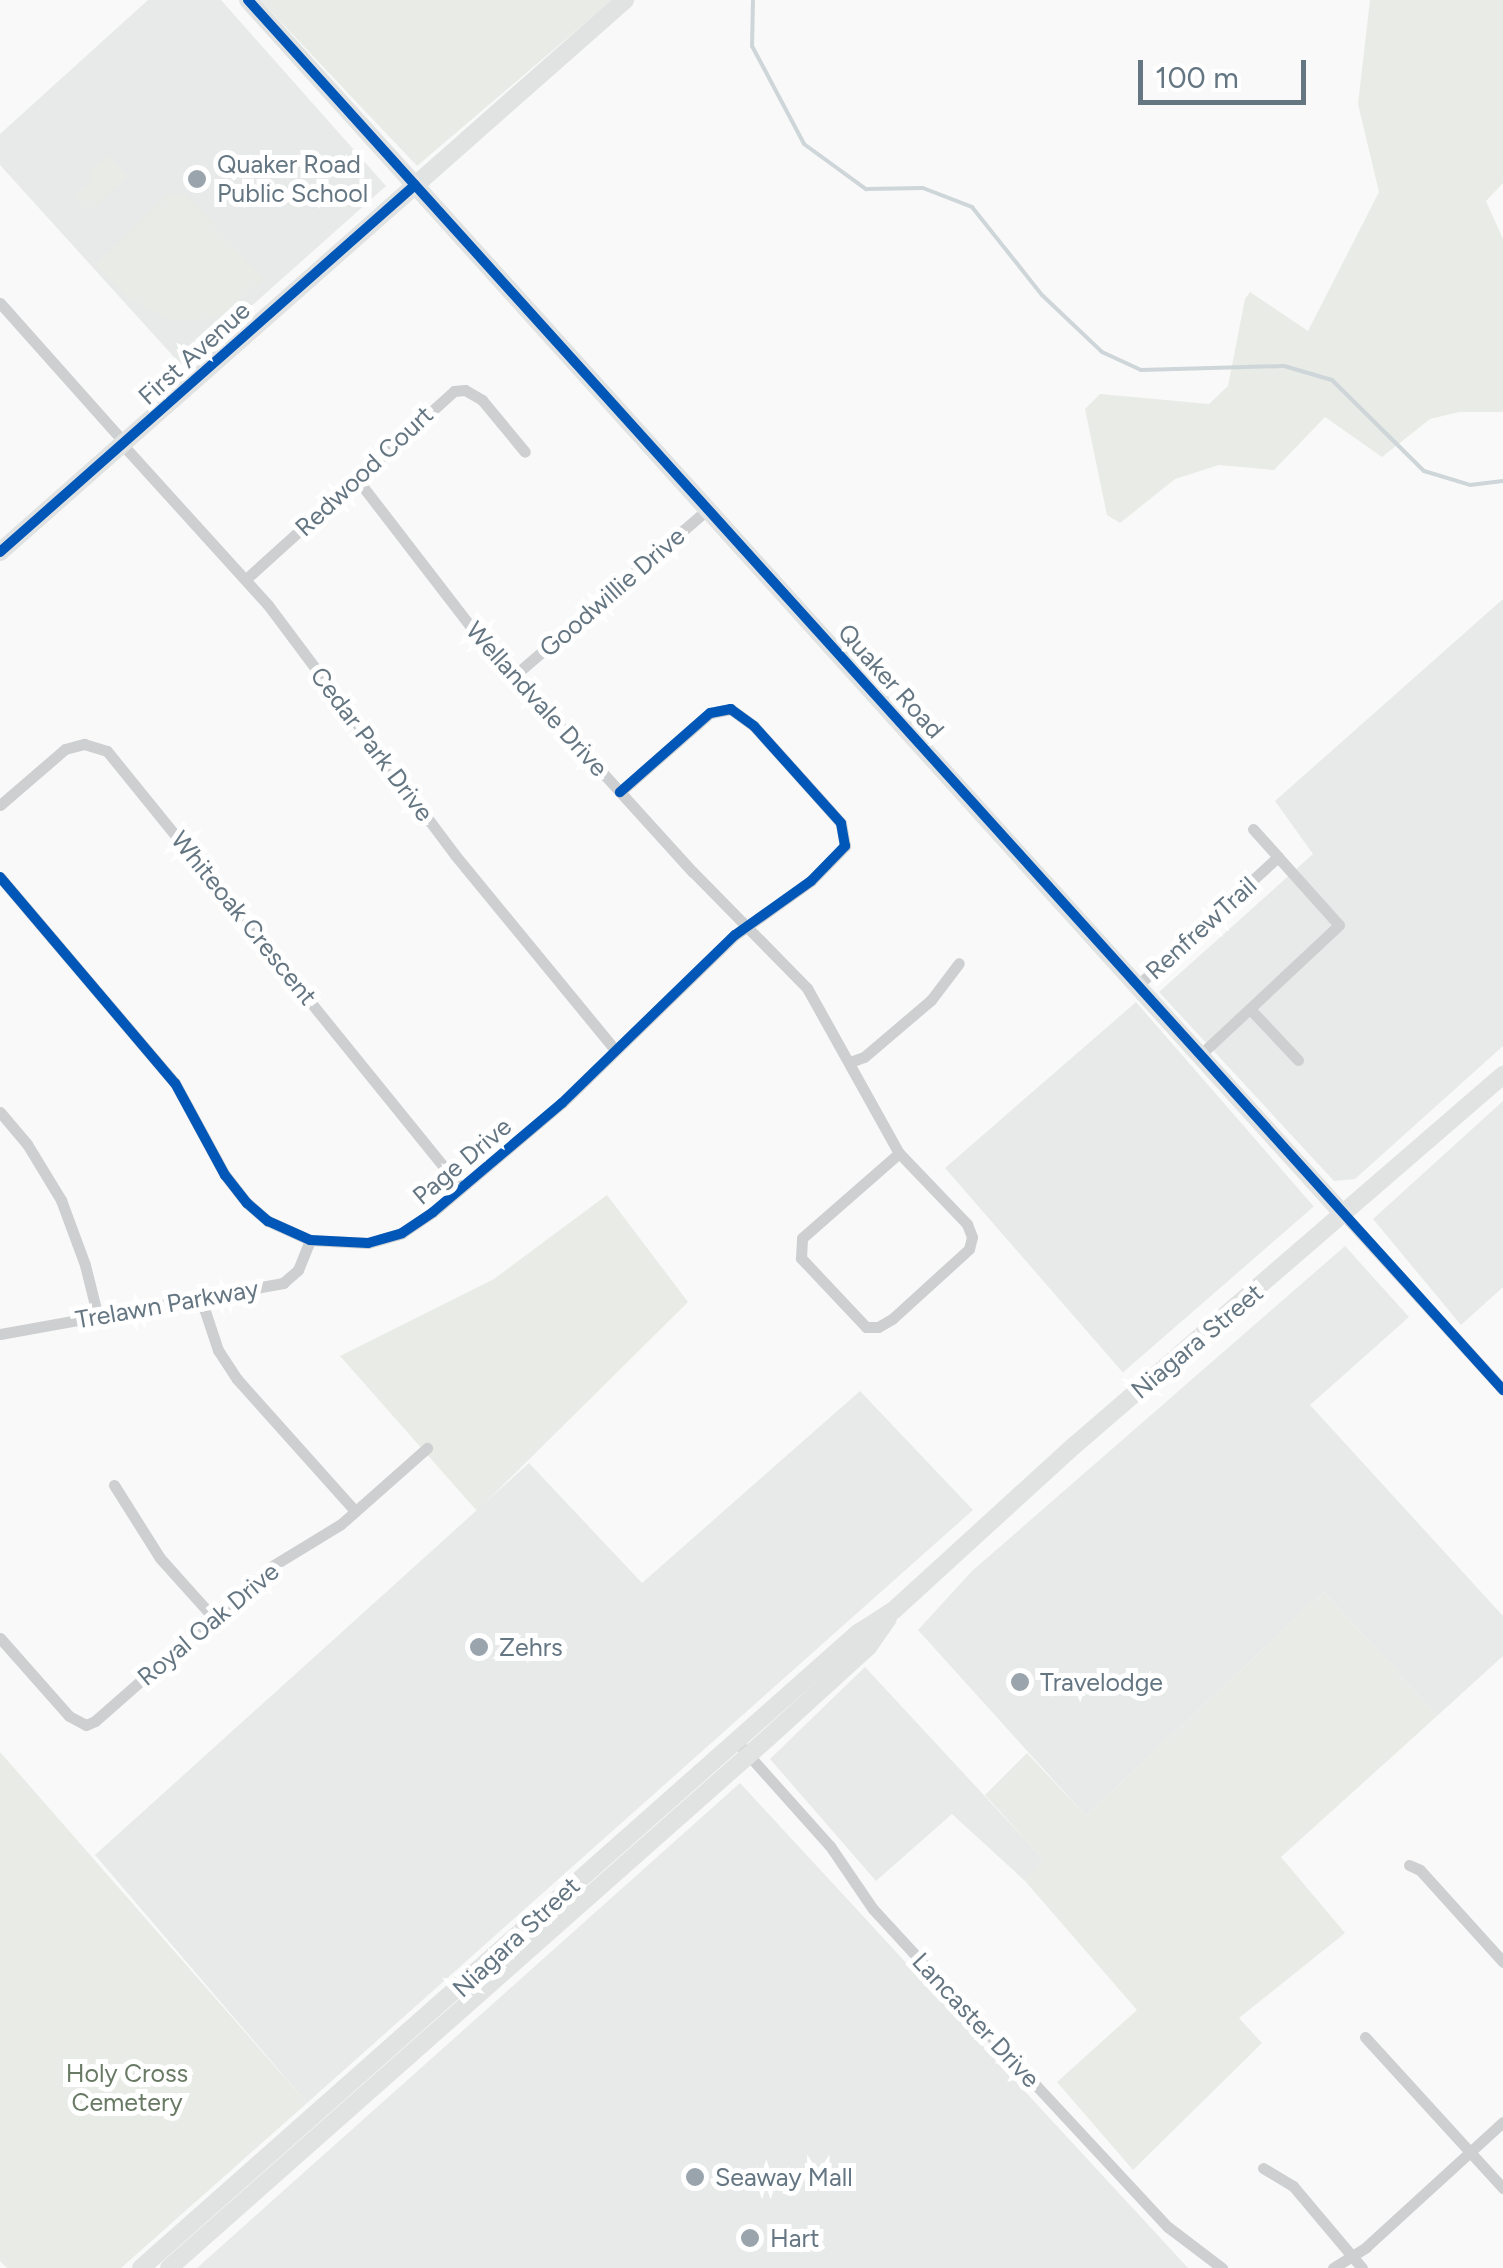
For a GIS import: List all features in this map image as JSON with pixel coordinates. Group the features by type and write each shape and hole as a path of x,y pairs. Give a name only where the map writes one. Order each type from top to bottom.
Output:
{"main road":[{"name":"Quaker Road","path":"248,0 1344,1215"},
{"name":"First Avenue","path":"0,552 625,0"},
{"name":"Niagara Street","path":"141,2268 742,1748 868,1648 894,1610 1075,1446 1503,1075"},
{"name":"Niagara Street","path":"169,2268 742,1748"}],"street":[{"name":"Cedar Park Drive","path":"0,303 246,579 454,854 614,1050"},
{"name":"Redwood Court","path":"246,579 440,401 460,390 482,400 526,452"},
{"name":"Wellandvale Drive","path":"357,479 456,609 620,792 807,988 899,1153 967,1224 972,1237 968,1250 892,1319 878,1328 866,1327 801,1258 802,1238 899,1153"},
{"name":"Goodwillie Drive","path":"515,675 709,508"},
{"name":"Page Drive","path":"0,877 175,1083 239,1194 268,1220 310,1240 348,1244 390,1237 423,1220 562,1103 749,925 826,868 846,841 841,824 754,726 731,709 710,713 620,792"},
{"name":"Whiteoak Crescent","path":"0,805 66,749 84,744 107,751 461,1188"},
{"path":"1252,829 1278,858"},
{"name":"RenfrewTrail","path":"1137,986 1278,858 1339,925 1200,1054"},
{"path":"850,1062 864,1057 931,1000 960,963"},
{"path":"1250,1008 1298,1060"},
{"path":"0,1112 27,1144 60,1200 86,1264 98,1316"},
{"name":"Quaker Road","path":"1344,1215 1503,1390"},
{"name":"Trelawn Parkway","path":"0,1334 283,1283 302,1265 310,1240"},
{"path":"201,1299 218,1350 238,1379 356,1511"},
{"name":"Royal Oak Drive","path":"0,1638 69,1716 86,1725 102,1716 270,1568 356,1511 426,1448"},
{"path":"114,1485 160,1558 213,1617"},
{"name":"Lancaster Drive","path":"742,1748 830,1846 872,1908 955,1998 1168,2227 1222,2268"},
{"path":"1409,1865 1420,1870 1503,1962"},
{"path":"1365,2037 1503,2188"},
{"path":"1333,2268 1352,2256 1503,2122"},
{"path":"1263,2168 1293,2186 1362,2268"}],"shaded area":[{"name":"Quaker Road Public School","path":"148,0 221,0 386,186 183,367 0,165 0,134"},
{"path":"1503,599 1503,1046 1355,1179 1334,1181 1159,992 1313,854 1275,801"},
{"path":"1136,1002 1314,1207 1123,1373 945,1168"},
{"path":"1503,1101 1503,1287 1461,1325 1373,1219"},
{"path":"1345,1246 1409,1317 1310,1405 1503,1616 1503,1656 1437,1716 1324,1592 1086,1816 918,1630 972,1571"},
{"path":"860,1391 973,1510 307,2103 95,1855 529,1463 642,1583"},
{"path":"865,1667 1045,1861 1025,1881 952,1814 876,1881 770,1759"},
{"path":"740,1783 1188,2268 197,2268"}],"green space":[{"path":"260,0 612,0 417,166"},
{"path":"1370,0 1503,0 1503,183 1486,201 1503,239 1503,412 1459,412 1430,419 1382,457 1325,417 1274,470 1219,465 1175,479 1120,523 1107,515 1085,409 1100,394 1209,404 1228,386 1245,299 1250,292 1308,331 1379,192 1358,104"},
{"path":"108,155 128,176 88,212 74,197 93,180 88,173"},
{"path":"169,194 186,195 263,278 234,306 212,319 171,321 129,298 96,265"},
{"path":"607,1195 688,1302 477,1511 340,1356 494,1279"},
{"path":"1324,1592 1437,1716 1281,1857 1345,1933 1239,2018 1262,2043 1133,2170 1057,2082 1137,2010 1025,1881 1044,1860 985,1795 1027,1753 1086,1816"},
{"name":"Holy Cross Cemetery","path":"0,1752 307,2103 121,2268 7,2268 0,2261"}],"waterway":[{"path":"753,0 752,46 804,144 866,189 923,188 972,207 1042,295 1102,352 1141,370 1284,366 1332,380 1424,471 1470,485 1503,481"}],"cycle path":[{"path":"248,0 1503,1390"},
{"path":"0,552 415,185"},
{"path":"0,877 175,1083 225,1175 247,1203 268,1221 310,1240 368,1243 402,1233 433,1212 562,1103 735,935 811,881 845,846 841,823 754,726 731,709 710,713 620,792"}],"place":[{"name":"Quaker Road Public School","path":"197,179"},
{"name":"Zehrs","path":"479,1647"},
{"name":"Travelodge","path":"1020,1682"},
{"name":"Seaway Mall","path":"695,2177"},
{"name":"Hart","path":"750,2238"}]}
